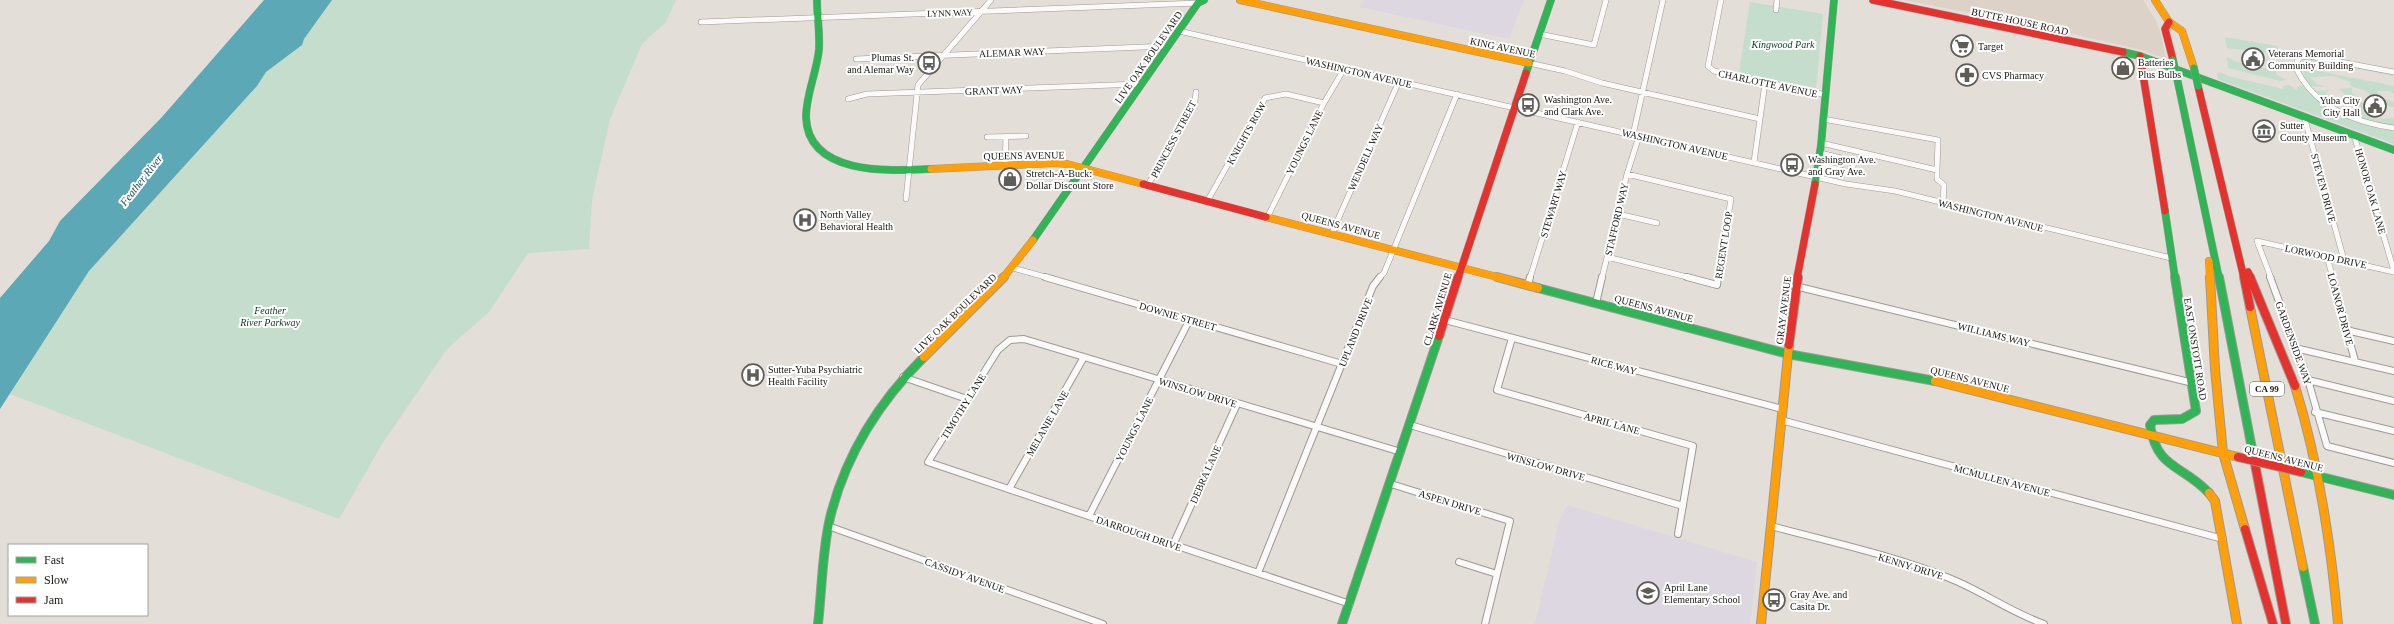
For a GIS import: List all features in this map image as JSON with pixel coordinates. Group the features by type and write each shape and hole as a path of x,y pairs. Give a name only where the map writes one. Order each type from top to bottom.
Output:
{"main road":[{"name":"QUEENS AVENUE","path":"817,0 820,46 806,119 810,136 814,142 829,156 854,167 881,170 908,170 1056,163 1083,168 1788,354 1924,378 2394,495"},
{"name":"KING AVENUE","path":"1240,0 1529,63"},
{"name":"CLARK AVENUE","path":"1342,624 1401,452 1461,267 1551,0"},
{"name":"GRAY AVENUE","path":"1761,624 1795,286 1820,153 1834,0"},
{"name":"BUTTE HOUSE ROAD","path":"1873,0 2140,56 2394,150"},
{"name":"BUTTE HOUSE ROAD","path":"1890,0 2112,46 2135,52 2140,56"},
{"name":"CA 99","path":"2154,0 2169,22 2182,31 2194,68 2237,243 2315,624"},
{"name":"LIVE OAK BOULEVARD","path":"818,624 828,526 837,492 854,452 875,414 903,378 925,354 989,296 1013,268 1200,1"},
{"name":"CA 99","path":"2169,22 2165,29 2195,157 2286,624"},
{"name":"EAST ONSTOTT ROAD","path":"2140,56 2171,258 2193,383 2196,411 2192,417 2154,420 2150,425 2150,435"},
{"path":"2143,74 2148,66 2164,64"},
{"path":"2208,227 2214,369 2223,453 2273,624"},
{"path":"2237,243 2297,393 2319,477 2333,563 2338,624"},
{"path":"2150,435 2152,447 2161,460 2192,476 2208,490 2215,501 2224,540 2237,624"}],"street":[{"path":"906,199 917,93 920,81 991,0"},
{"path":"1539,34 1594,45 1606,0"},
{"path":"1633,134 1641,92 1663,0"},
{"name":"CHARLOTTE AVENUE","path":"1721,0 1708,66 1714,71 1826,95"},
{"path":"1776,10 1777,0"},
{"name":"LYNN WAY","path":"701,22 981,12 1200,1"},
{"name":"WASHINGTON AVENUE","path":"1179,31 1816,176 1943,203 2171,258"},
{"name":"ALEMAR WAY","path":"856,58 942,56 1168,46"},
{"path":"2394,72 2309,56 2300,57 2296,64 2297,70 2305,85 2337,110 2365,122 2394,128"},
{"name":"KING AVENUE","path":"1529,63 1641,92 1760,119"},
{"name":"YOUNGS LANE","path":"1268,216 1324,103 1344,69"},
{"name":"WENDELL WAY","path":"1332,233 1399,81"},
{"path":"1754,162 1765,83"},
{"name":"GRANT WAY","path":"848,99 867,94 1141,84"},
{"name":"PRINCESS STREET","path":"1148,185 1195,101 1196,92"},
{"name":"KNIGHTS ROW","path":"1208,200 1265,98 1273,94 1285,94 1324,103"},
{"name":"UPLAND DRIVE","path":"1258,573 1374,286 1384,272 1457,94"},
{"name":"STEVEN DRIVE","path":"2304,116 2344,260"},
{"path":"1823,119 1938,140 1937,179 1944,185 1943,203"},
{"name":"STEWART WAY","path":"1528,285 1578,122"},
{"name":"HONOR OAK LANE","path":"2354,135 2394,271"},
{"path":"987,138 1026,136"},
{"name":"STAFFORD WAY","path":"1596,303 1627,174 1639,136"},
{"path":"1005,165 1006,137"},
{"path":"1821,143 1937,170"},
{"path":"1818,164 1852,173 1854,161 1820,153"},
{"name":"REGENT LOOP","path":"1607,257 1717,285 1730,199 1627,174"},
{"path":"1618,214 1657,224"},
{"name":"LORWOOD DRIVE","path":"2257,241 2394,271"},
{"name":"GARDENSIDE WAY","path":"2257,241 2308,380 2326,446 2394,462"},
{"name":"LOANOR DRIVE","path":"2327,257 2355,361"},
{"name":"DOWNIE STREET","path":"1013,268 1342,364"},
{"name":"WILLIAMS WAY","path":"1795,286 2193,383"},
{"name":"YOUNGS LANE","path":"1089,516 1190,319"},
{"name":"RICE WAY","path":"1445,320 1782,409"},
{"path":"2346,330 2394,341"},
{"name":"APRIL LANE","path":"1512,338 1497,390 1693,446 1678,534"},
{"name":"WINSLOW DRIVE","path":"998,350 1010,340 1024,339 1316,428 1401,452"},
{"path":"2296,348 2394,371"},
{"name":"TIMOTHY LANE","path":"928,462 998,350"},
{"name":"MELANIE LANE","path":"1009,489 1084,357"},
{"path":"903,378 967,399"},
{"path":"2308,380 2394,401"},
{"name":"DEBRA LANE","path":"1173,544 1237,404"},
{"path":"2316,412 2394,431"},
{"name":"MCMULLEN AVENUE","path":"1781,420 2224,540"},
{"name":"WINSLOW DRIVE","path":"1410,425 1683,506"},
{"name":"DARROUGH DRIVE","path":"928,462 1350,604"},
{"name":"ASPEN DRIVE","path":"1390,484 1510,521 1497,574"},
{"name":"CASSIDY AVENUE","path":"828,526 1103,624"},
{"name":"KENNY DRIVE","path":"1771,526 1938,573 1964,585 2006,610 2044,624"},
{"path":"1460,562 1497,574 1485,624"}],"shaded area":[{"path":"1364,0 1524,0 1509,39 1360,7"},
{"path":"1904,0 2143,0 2155,19 2161,34 2166,59 2142,50 2050,29"},
{"name":"April Lane Elementary School","path":"1567,505 1757,562 1750,624 1535,624 1559,522"}],"green space":[{"name":"Feather River Parkway","path":"332,0 676,0 666,22 642,44 610,119 592,200 589,249 528,253 489,312 447,349 382,444 339,519 10,394 35,352 89,271 257,86 266,72 304,39"},
{"name":"Kingwood Park","path":"1750,2 1823,14 1816,88 1739,73"},
{"path":"2225,37 2277,46 2278,49 2272,51 2270,60 2267,53 2227,48"},
{"path":"2227,57 2238,62 2269,69 2270,62 2272,63 2277,75 2286,80 2280,81 2228,68"},
{"path":"2319,60 2394,74 2394,76 2323,62 2308,64 2309,69 2394,86 2394,94 2389,91 2378,91 2377,96 2394,102 2394,107 2381,105 2366,91 2350,86 2350,82 2333,76 2310,77 2317,84 2324,87 2311,86 2306,80 2301,66 2306,61"},
{"path":"2220,72 2228,76 2283,89 2283,86 2289,85 2297,90 2297,86 2303,86 2322,104 2333,111 2369,125 2394,131 2394,144 2218,79 2217,73"},
{"path":"2352,88 2352,93 2374,113 2365,114 2377,119 2394,118 2394,126 2360,118 2359,112 2355,108 2360,108 2339,89"},
{"path":"2316,91 2330,91 2325,92 2338,104 2334,105 2344,110 2350,109 2352,114 2333,105"}],"water":[{"name":"Feather River","path":"264,0 332,0 304,39 302,45 266,72 257,86 89,271 0,409 0,298 49,241 60,221 162,117"}],"traffic: fast":[{"path":"817,0 819,48 817,64 808,99 806,117 807,126 813,142 825,154 841,162 859,167 898,170 931,169"},
{"path":"1033,240 1198,3 1204,0"},
{"path":"1526,73 1551,0"},
{"path":"1815,184 1821,145 1834,0"},
{"path":"2123,52 2140,56 2394,150"},
{"path":"2173,60 2177,78"},
{"path":"2194,68 2198,86"},
{"path":"2177,78 2195,157 2253,454"},
{"path":"2165,211 2196,411 2182,419 2154,420 2150,425 2152,440 2163,459 2190,475 2209,493"},
{"path":"1538,288 1788,354 1935,381"},
{"path":"1342,624 1439,336"},
{"path":"818,624 824,557 830,518 836,496 854,452 865,431 892,392 924,357"},
{"path":"2301,472 2394,495"},
{"path":"2303,567 2315,624"}],"traffic: slow":[{"path":"1240,0 1529,63"},
{"path":"2155,0 2169,22 2182,31 2194,68"},
{"path":"931,169 1055,163 1067,164 1143,184"},
{"path":"1266,217 1538,288"},
{"path":"924,357 995,287 1021,257 1033,240"},
{"path":"2209,261 2215,369 2223,453 2245,529"},
{"path":"2250,307 2303,567"},
{"path":"1761,624 1789,345"},
{"path":"1935,381 2238,457"},
{"path":"2295,386 2304,415 2324,504 2338,624"},
{"path":"2209,493 2215,501 2237,624"}],"traffic: jam":[{"path":"1873,0 2123,52"},
{"path":"2169,22 2165,29 2173,60"},
{"path":"2140,56 2165,211"},
{"path":"1439,336 1526,73"},
{"path":"2198,86 2237,243 2250,307"},
{"path":"1143,184 1266,217"},
{"path":"1789,345 1794,297 1815,184"},
{"path":"2248,272 2295,386"},
{"path":"2253,454 2286,624"},
{"path":"2238,457 2301,472"},
{"path":"2245,529 2273,624"}],"place":[{"name":"Target","path":"1962,46"},
{"name":"Veterans Memorial Community Building","path":"2253,59"},
{"name":"Plumas St. and Alemar Way","path":"929,63"},
{"name":"Batteries Plus Bulbs","path":"2123,68"},
{"name":"CVS Pharmacy","path":"1967,75"},
{"name":"Washington Ave. and Clark Ave.","path":"1528,105"},
{"name":"Yuba City City Hall","path":"2375,106"},
{"name":"Sutter County Museum","path":"2264,131"},
{"name":"Washington Ave. and Gray Ave.","path":"1792,165"},
{"name":"Stretch-A-Buck: Dollar Discount Store","path":"1010,179"},
{"name":"North Valley Behavioral Health","path":"805,220"},
{"name":"Sutter-Yuba Psychiatric Health Facility","path":"753,375"},
{"name":"April Lane Elementary School","path":"1648,593"},
{"name":"Gray Ave. and Casita Dr.","path":"1774,600"}]}
